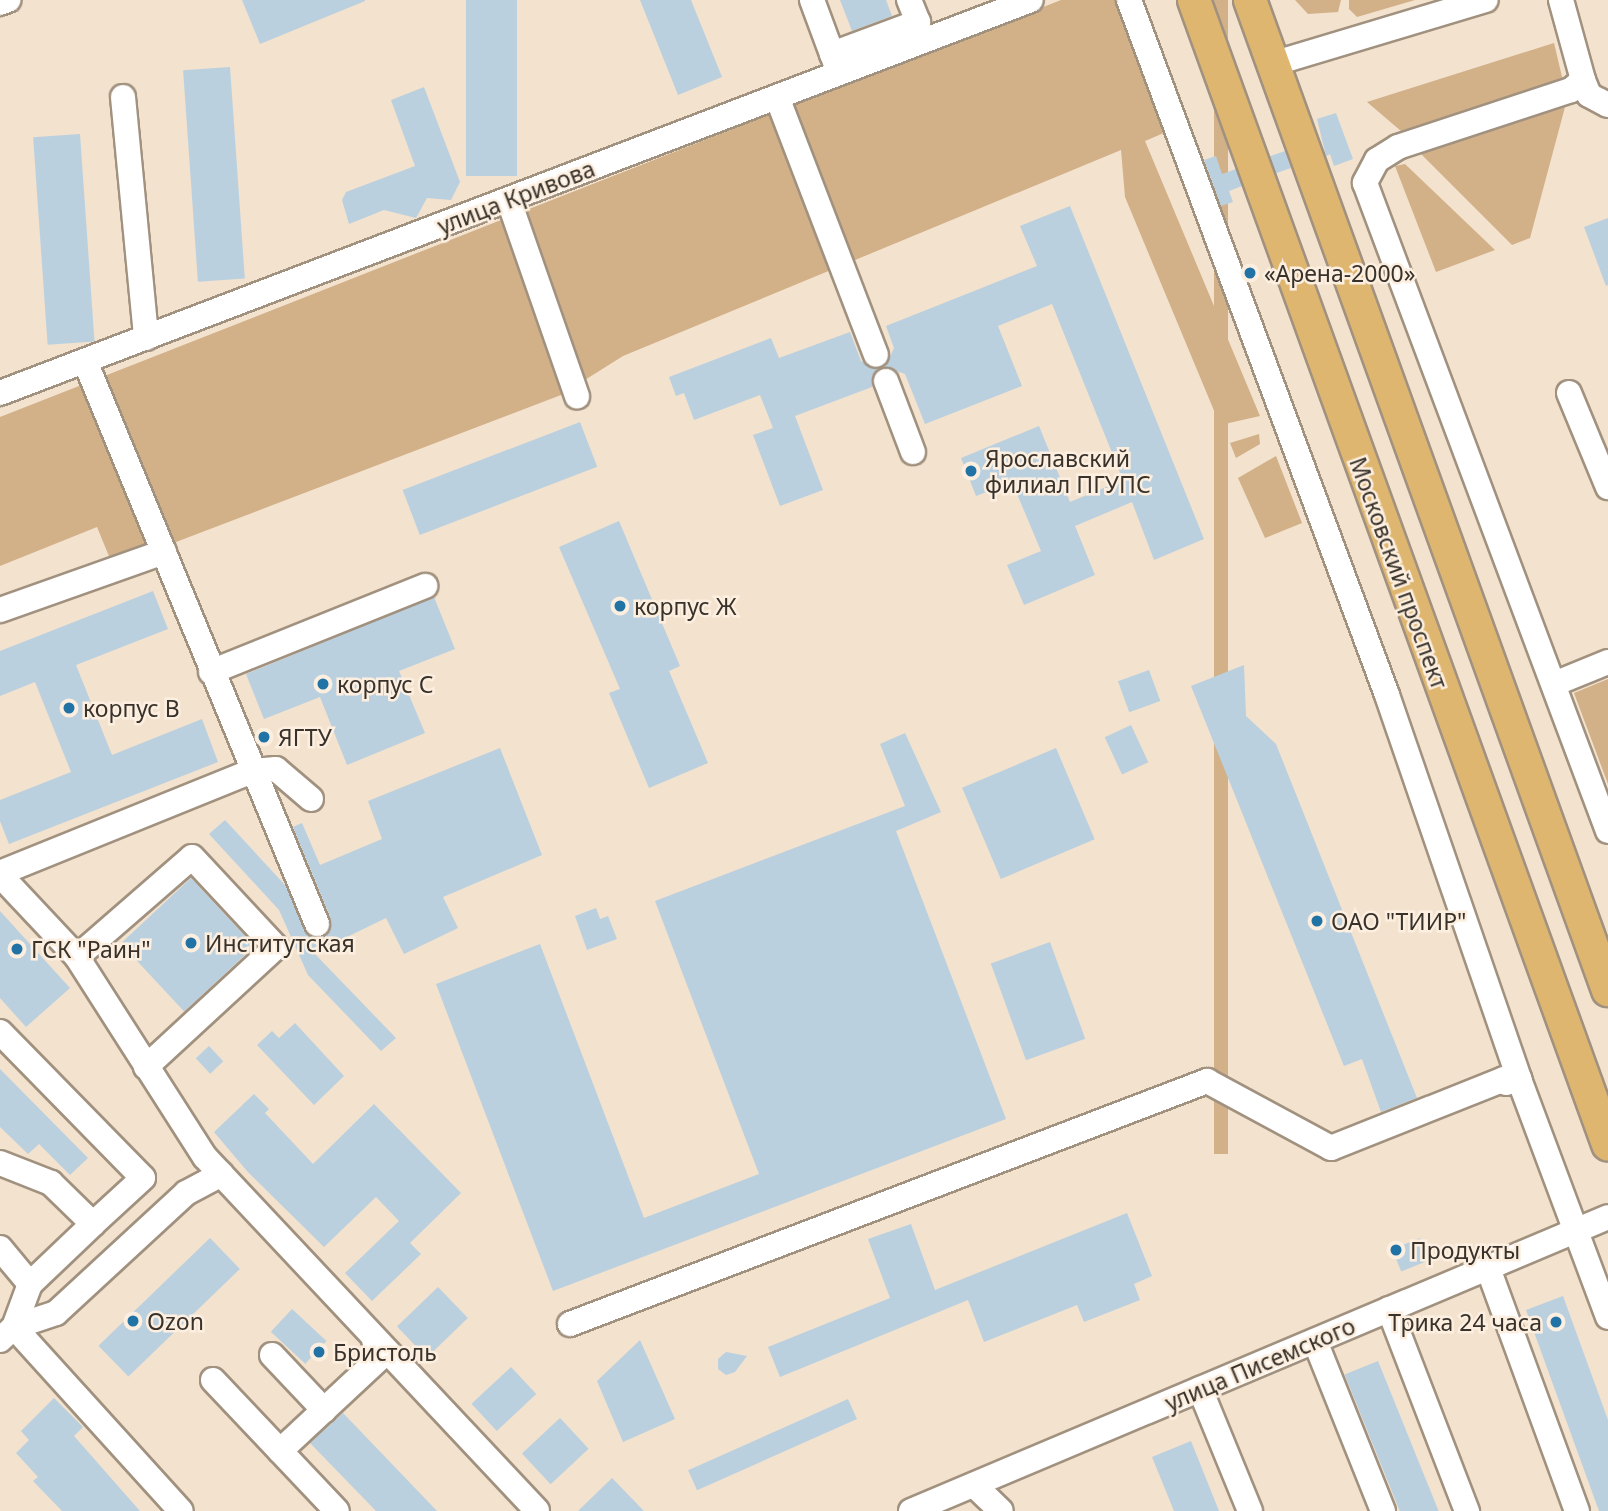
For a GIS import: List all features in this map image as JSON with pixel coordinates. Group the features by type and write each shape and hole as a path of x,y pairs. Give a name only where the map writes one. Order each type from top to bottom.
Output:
{"main road":[{"name":"Московский проспект","path":"1194,0 1608,1144"},
{"path":"1250,0 1608,990"}],"street":[{"path":"0,3 8,0"},
{"path":"812,0 835,64 918,22 909,0"},
{"path":"1129,0 1384,686 1519,1079 1608,1317"},
{"path":"1272,64 1486,0"},
{"path":"1561,0 1589,95 1608,105"},
{"name":"улица Кривова","path":"0,393 777,97 835,64 1018,2"},
{"path":"1583,80 1571,90 1398,147 1377,160 1365,183 1608,831"},
{"path":"123,97 146,338"},
{"path":"777,97 876,355"},
{"path":"509,201 577,396"},
{"path":"85,361 317,924"},
{"path":"886,381 913,452"},
{"path":"1569,393 1608,487"},
{"path":"0,610 164,552"},
{"path":"211,672 425,586"},
{"path":"1554,684 1608,662"},
{"path":"311,799 276,769 253,771 0,874 77,957 146,1067 220,1174 537,1511"},
{"path":"77,957 192,857 276,947 146,1067"},
{"path":"0,1032 143,1178 30,1284 7,1334"},
{"path":"570,1324 1207,1081 1331,1147 1504,1079 1506,1083 1519,1079"},
{"path":"0,1163 51,1183 93,1224"},
{"path":"7,1334 56,1313 186,1193 220,1174"},
{"name":"улица Писемского","path":"911,1511 1608,1217"},
{"path":"0,1248 30,1284"},
{"path":"1488,1268 1577,1511"},
{"path":"1389,1309 1467,1511"},
{"path":"7,1334 181,1511"},
{"path":"280,1451 386,1352 370,1336"},
{"path":"1315,1341 1383,1511"},
{"path":"272,1354 324,1409"},
{"path":"214,1380 337,1511"},
{"path":"1200,1389 1250,1511"},
{"path":"974,1485 1001,1511"}],"shaded area":[{"path":"1061,0 1115,0 1166,132 1145,141 1260,416 1220,425 1125,197 1121,150 623,356 561,395 113,566 97,527 0,566 0,417"},
{"path":"1214,0 1228,0 1228,1154 1214,1154"},
{"path":"1295,0 1341,0 1338,12 1308,14"},
{"path":"1349,0 1415,0 1357,17 1349,9"},
{"path":"1554,43 1563,81 1401,131 1367,102"},
{"path":"1565,107 1530,238 1512,245 1418,151"},
{"path":"1405,164 1495,250 1436,272 1395,166"},
{"path":"1259,434 1260,444 1236,458 1230,443"},
{"path":"1276,456 1302,523 1265,538 1238,478"},
{"path":"1608,679 1608,784 1574,693"}],"building":[{"path":"242,0 365,0 365,1 260,44"},
{"path":"466,0 517,0 517,176 466,176"},
{"path":"640,0 691,0 722,77 678,95"},
{"path":"840,0 886,0 892,16 852,31"},
{"path":"230,67 245,278 198,282 183,70"},
{"path":"424,87 460,182 451,200 427,198 416,218 384,210 349,224 342,200 346,192 415,166 391,100"},
{"path":"1336,113 1353,159 1334,166 1330,154 1326,156 1317,119"},
{"path":"80,134 95,341 48,345 33,137"},
{"path":"1285,151 1291,168 1276,173 1270,156"},
{"path":"1216,156 1222,174 1236,169 1242,186 1229,191 1233,202 1221,206 1204,160"},
{"path":"1070,206 1204,539 1154,560 1132,502 1075,526 1095,575 1024,605 1007,565 1041,551 1012,482 976,496 961,458 1039,426 1070,502 1123,480 1052,304 998,326 1022,386 925,424 905,374 885,367 894,348 886,326 1037,266 1020,226"},
{"path":"1608,218 1608,285 1606,286 1584,227"},
{"path":"850,332 861,361 877,369 872,387 795,416 823,490 780,506 753,435 773,428 760,395 694,420 684,393 676,396 669,377 771,338 779,358"},
{"path":"580,422 597,467 420,535 403,490"},
{"name":"корпус Ж","path":"619,521 680,666 669,671 708,763 649,788 609,693 620,689 559,547"},
{"name":"корпус В","path":"153,591 168,629 76,665 112,755 202,719 218,762 9,844 0,821 0,800 71,772 35,682 0,696 0,651"},
{"name":"корпус С","path":"434,597 455,649 399,671 425,733 347,765 320,697 264,719 246,674"},
{"name":"ОАО \"ТИИР\"","path":"1244,665 1246,716 1276,744 1417,1098 1381,1112 1362,1059 1344,1066 1191,686"},
{"path":"1149,670 1160,701 1129,712 1118,681"},
{"path":"1131,725 1148,762 1122,774 1105,737"},
{"path":"905,733 941,812 896,831 1006,1119 553,1291 436,984 540,944 644,1218 759,1174 655,901 905,806 880,744"},
{"path":"500,748 542,855 443,897 458,928 404,954 386,918 314,953 396,1038 381,1051 308,975 279,910 209,834 225,820 285,885 307,935 322,938 329,932 331,919 293,827 302,823 320,865 382,839 368,801"},
{"path":"1056,748 1095,839 1001,879 962,788"},
{"name":"Институтская","path":"191,878 254,946 184,1011 121,943"},
{"path":"596,908 600,919 608,916 617,939 587,950 575,916"},
{"name":"ГСК \"Раин\"","path":"0,911 70,988 26,1027 0,998"},
{"path":"1050,942 1085,1039 1026,1060 991,964"},
{"path":"295,1023 344,1076 314,1105 257,1045 272,1031 279,1038"},
{"path":"209,1046 223,1061 210,1074 196,1058"},
{"path":"0,1069 88,1158 70,1175 39,1144 28,1154 0,1127"},
{"path":"254,1094 269,1109 265,1113 313,1164 374,1104 461,1193 410,1243 421,1254 372,1301 345,1273 399,1221 376,1197 324,1247 247,1171 214,1132"},
{"path":"1127,1213 1152,1276 1134,1284 1140,1300 1084,1322 1077,1305 984,1342 968,1300 780,1377 768,1347 890,1298 868,1239 911,1224 935,1290"},
{"path":"210,1238 240,1269 128,1377 99,1346"},
{"path":"1420,1238 1429,1260 1401,1271 1392,1249"},
{"path":"438,1287 468,1318 427,1358 397,1327"},
{"path":"1563,1296 1608,1420 1608,1511 1599,1511 1526,1310"},
{"path":"292,1309 326,1341 305,1364 271,1332"},
{"path":"640,1340 675,1419 623,1442 597,1381"},
{"path":"726,1352 747,1356 735,1372 726,1375 718,1369 718,1359"},
{"path":"1378,1361 1439,1511 1400,1511 1345,1374"},
{"path":"511,1367 536,1394 497,1431 472,1404"},
{"path":"54,1398 83,1427 74,1436 140,1511 62,1511 33,1481 38,1477 16,1453 29,1440 21,1431"},
{"path":"848,1399 857,1419 697,1490 688,1470"},
{"path":"343,1413 437,1511 376,1511 310,1443"},
{"path":"560,1418 589,1449 551,1484 522,1453"},
{"path":"1191,1441 1219,1511 1174,1511 1152,1457"},
{"path":"612,1478 644,1511 578,1511"}],"place":[{"name":"«Арена-2000»","path":"1250,273"},
{"name":"Ярославский филиал ПГУПС","path":"971,471"},
{"name":"корпус Ж","path":"620,606"},
{"name":"корпус С","path":"323,684"},
{"name":"корпус В","path":"69,708"},
{"name":"ЯГТУ","path":"264,737"},
{"name":"ОАО \"ТИИР\"","path":"1317,921"},
{"name":"Институтская","path":"191,943"},
{"name":"ГСК \"Раин\"","path":"17,949"},
{"name":"Продукты","path":"1396,1250"},
{"name":"Ozon","path":"133,1321"},
{"name":"Трика 24 часа","path":"1556,1322"},
{"name":"Бристоль","path":"319,1352"}]}
